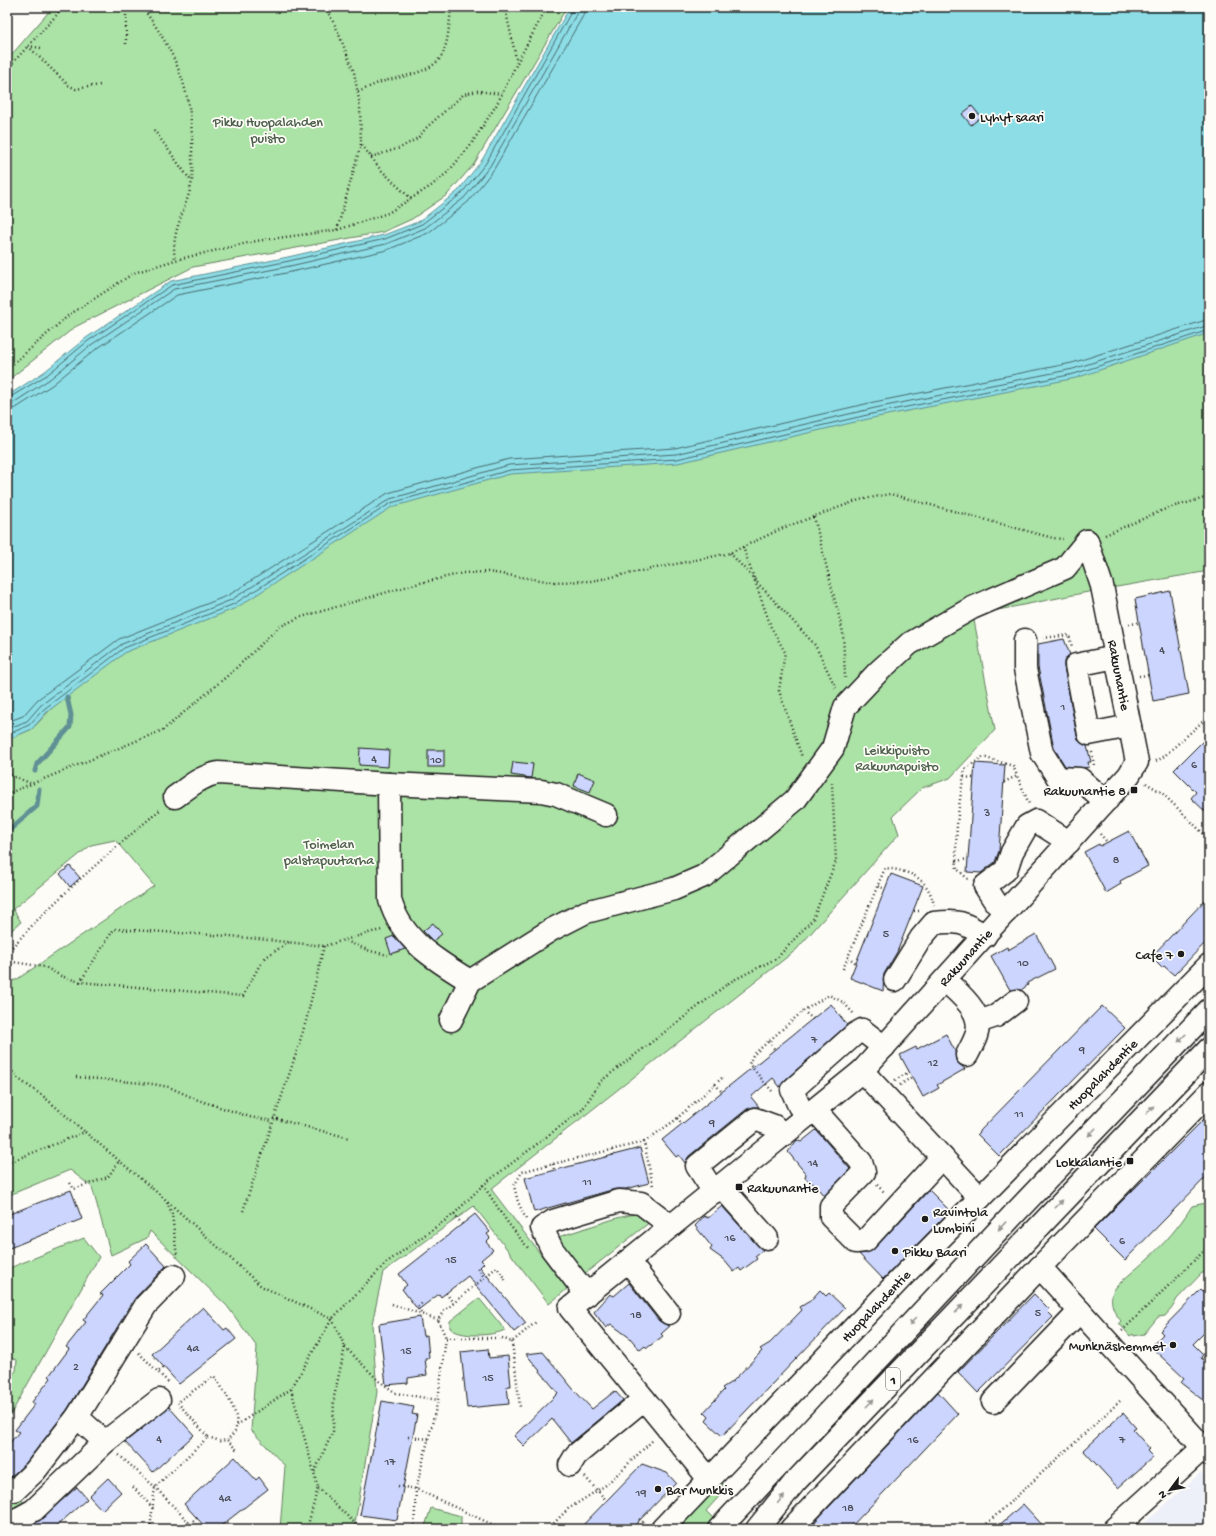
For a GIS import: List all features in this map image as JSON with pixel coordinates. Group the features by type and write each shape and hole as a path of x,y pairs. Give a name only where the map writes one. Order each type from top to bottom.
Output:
{"street":[{"name":"Rakuunantie","path":"709,1479 570,1308 862,1071 879,1043 945,980 1129,775 1137,762 1102,586 1087,541"},
{"path":"451,1020 470,981 551,930 586,912 674,889 704,876 795,800 833,748 846,707 878,672 909,644 972,608 1065,568 1087,541"},
{"path":"1025,640 1025,669 1042,753 1058,778 1080,779 1096,793 1108,799"},
{"path":"1116,657 1076,665 1089,734 1130,726"},
{"path":"175,797 199,779 207,775 218,773 389,784 541,791 556,794 606,815"},
{"path":"389,784 390,900 394,913 403,928 434,959 470,981"},
{"path":"1006,912 985,886 1006,870 1012,852 1027,826 1036,821 1069,842"},
{"path":"895,980 921,938 934,923 954,920 974,928 985,936"},
{"name":"Huopalahdentie","path":"662,1529 980,1198 1209,965"},
{"path":"945,980 973,1008 978,1022 977,1034 967,1055"},
{"path":"978,1022 996,1016 1016,1001"},
{"name":"1","path":"719,1529 1003,1225 1209,1010"},
{"path":"879,1043 862,1030 855,1034 792,1090 799,1106 811,1113 861,1162 864,1172 831,1206 832,1217 856,1242 865,1241 942,1157"},
{"name":"1","path":"757,1529 795,1482 1209,1049"},
{"path":"862,1071 980,1198"},
{"path":"791,1529 1040,1267 1209,1093"},
{"path":"767,1238 717,1189 697,1166 755,1119 774,1126 783,1135"},
{"path":"587,1295 552,1249 542,1228 553,1221 620,1200 641,1203 671,1226"},
{"path":"628,1261 670,1313"},
{"path":"1040,1267 1206,1451 1114,1529"},
{"path":"15,1490 35,1471 77,1417 146,1304 174,1276"},
{"path":"993,1402 1080,1311"},
{"path":"7,1525 34,1510 105,1442 170,1397"},
{"path":"570,1465 576,1455 644,1399"},
{"path":"77,1417 105,1442"}],"path":[{"path":"7,69 64,7"},
{"path":"126,7 126,44"},
{"path":"142,7 155,24 174,58 188,93 193,131 192,181 177,226 173,248 175,260"},
{"path":"325,7 336,27 354,72 360,106 361,144 337,230"},
{"path":"358,92 382,82 398,79 424,70 438,62 444,52 450,7"},
{"path":"505,7 517,63"},
{"path":"7,368 69,315 134,273 175,260 256,242 337,230 388,213 412,200 431,186 470,146 502,94 547,7"},
{"path":"28,46 41,48"},
{"path":"28,46 68,85 76,89 100,85"},
{"path":"371,157 400,148 418,138 426,128 464,94 477,91 502,94"},
{"path":"154,130 192,181"},
{"path":"361,144 380,169 412,200"},
{"path":"7,794 30,783 164,730 232,672 279,627 298,618 412,585 463,573 488,572 553,582 592,581 730,553 814,517 859,500 890,494 1053,538 1087,541 1098,539 1168,508 1209,497"},
{"path":"814,517 843,632 846,707"},
{"path":"743,547 771,627 785,652 779,691 810,780"},
{"path":"730,553 815,645 846,707"},
{"path":"1025,640 1069,635 1076,665"},
{"path":"1149,764 1162,758 1209,716"},
{"path":"985,886 967,878 957,869 955,848 958,808 965,769 983,757 1013,766 1036,821"},
{"path":"7,774 30,783"},
{"path":"1129,775 1161,792 1209,839"},
{"path":"1004,782 1018,776"},
{"path":"964,777 974,778"},
{"path":"237,1425 291,1389 332,1319 386,1263 454,1214 483,1185 582,1110 601,1081 730,982 777,958 813,919 836,861 832,779"},
{"path":"7,953 32,925 122,842 175,797"},
{"path":"1097,831 1107,842"},
{"path":"956,861 968,859"},
{"path":"843,969 885,868 902,870 924,882 932,894 939,923"},
{"path":"878,886 885,889"},
{"path":"80,982 114,929 230,936 324,946 372,932 403,928"},
{"path":"345,941 370,951 388,956"},
{"path":"7,961 45,967 61,976 80,982 243,996 258,968 266,957 289,942"},
{"path":"243,1211 306,1021 324,946"},
{"path":"848,957 856,963"},
{"path":"792,1090 774,1093 749,1064 753,1055 769,1041 804,1011 829,995 843,1002 879,1043"},
{"path":"804,1011 813,1019"},
{"path":"769,1041 775,1050"},
{"path":"7,1066 20,1080 43,1096 166,1200 261,1286 332,1319 345,1347 379,1381 396,1393 438,1400"},
{"path":"891,1082 910,1072"},
{"path":"76,1077 153,1084 169,1087 198,1100 250,1117 273,1120 349,1138"},
{"path":"896,1087 912,1077"},
{"path":"542,1228 524,1219 514,1186 522,1172 644,1142 677,1118 722,1078"},
{"path":"715,1084 722,1092"},
{"path":"677,1118 682,1124"},
{"path":"7,1163 85,1132"},
{"path":"641,1203 638,1189 653,1186 644,1142"},
{"path":"612,1150 613,1155"},
{"path":"70,1183 74,1189 108,1176 119,1160"},
{"path":"553,1164 554,1170"},
{"path":"864,1172 897,1207"},
{"path":"483,1185 508,1223 532,1253"},
{"path":"166,1200 172,1214 178,1254 175,1262 174,1276"},
{"path":"454,1214 462,1224"},
{"path":"1121,1333 1209,1246"},
{"path":"438,1320 442,1312 496,1267 506,1280"},
{"path":"478,1268 484,1277"},
{"path":"446,1293 453,1303"},
{"path":"421,1313 417,1307 422,1303"},
{"path":"392,1304 438,1320 446,1338 438,1400 416,1489 414,1529"},
{"path":"512,1342 536,1322"},
{"path":"446,1338 502,1338 512,1342"},
{"path":"512,1342 520,1407"},
{"path":"314,1473 333,1431 334,1397 345,1347"},
{"path":"147,1359 159,1371 170,1397 208,1437 220,1441 227,1440 235,1432 237,1425 234,1409 214,1376 188,1394"},
{"path":"159,1371 164,1367"},
{"path":"291,1389 318,1488 307,1529"},
{"path":"981,1529 1120,1401"},
{"path":"548,1529 568,1509 606,1485 657,1436"},
{"path":"150,1529 155,1487 208,1437"},
{"path":"408,1437 429,1439"},
{"path":"227,1440 237,1450"},
{"path":"105,1442 155,1487 195,1529"},
{"path":"398,1486 416,1489 502,1529"},
{"path":"133,1487 153,1508"},
{"path":"318,1488 359,1527 373,1529"},
{"path":"597,1491 606,1500"},
{"path":"190,1524 197,1518"}],"shaded area":[{"path":"1201,1472 1209,1481 1209,1529 1138,1529"}],"green space":[{"name":"Pikku Huopalahden puisto","path":"53,7 567,7 474,164 447,195 412,219 383,232 193,267 75,327 7,381 7,60"},
{"path":"1209,235 1209,571 1088,592 973,615 995,730 950,778 922,788 893,816 899,834 796,950 491,1189 567,1289 549,1304 474,1206 383,1272 372,1324 377,1392 354,1529 280,1529 285,1466 251,1430 257,1347 227,1306 150,1231 147,1238 111,1255 92,1187 70,1170 7,1196 7,981 16,980 154,886 115,840 91,845 13,909 21,922 7,934 7,740 32,729 52,708 108,566"},
{"path":"1209,1202 1209,1273 1202,1273 1177,1299 1165,1316 1158,1317 1144,1334 1134,1336 1133,1334 1130,1336 1119,1323 1121,1321 1113,1306 1112,1294 1114,1290 1153,1254 1182,1221 1192,1206"},
{"path":"643,1212 650,1222 582,1276 577,1277 558,1237 617,1218"},
{"path":"84,1238 99,1257 7,1421 7,1379 16,1371 17,1360 7,1357 7,1269"},
{"path":"479,1298 505,1330 493,1334 469,1335 450,1328 450,1321"},
{"path":"723,1480 723,1492 706,1511 715,1520 707,1529 677,1529"},
{"path":"10,1497 19,1497 27,1506 7,1516 7,1501"},
{"path":"431,1508 461,1516 461,1529 424,1529"}],"water":[{"path":"570,7 1209,7 1209,333 1076,378 877,417 678,463 510,474 392,507 236,608 126,652 47,712 32,729 7,740 7,396 44,372 86,338 171,281 288,257 384,235 420,221 458,191 482,160"}],"building":[{"name":"Lyhyt saari","path":"972,106 981,117 971,125 962,114"},
{"path":"1170,591 1189,694 1153,701 1135,599"},
{"path":"1064,639 1070,655 1064,661 1064,667 1077,736 1080,742 1087,746 1091,762 1088,762 1089,767 1084,768 1065,766 1054,748 1038,667 1038,644"},
{"path":"1209,735 1209,815 1191,798 1196,792 1174,770"},
{"path":"360,748 389,750 388,767 359,765"},
{"path":"428,750 444,750 444,767 428,767"},
{"path":"513,762 533,764 531,778 511,775"},
{"path":"975,763 1005,765 999,851 995,862 981,873 967,872"},
{"path":"578,773 595,780 590,792 574,786"},
{"path":"1129,831 1148,866 1120,881 1121,884 1106,893 1084,852 1099,844 1100,846"},
{"path":"70,866 80,878 70,887 60,874"},
{"path":"891,874 923,886 897,952 884,974 883,991 850,978"},
{"path":"1209,896 1209,939 1174,975 1164,966 1162,968 1151,957"},
{"path":"433,923 442,934 433,941 423,931"},
{"path":"1036,934 1055,969 1027,983 1028,985 1021,990 1010,990 991,956 1007,947 1008,950"},
{"path":"394,936 405,949 391,954 386,939"},
{"path":"831,1004 847,1025 784,1081 780,1087 773,1078 751,1097 759,1107 747,1109 689,1156 685,1163 679,1155 676,1157 662,1140"},
{"path":"1102,1006 1125,1028 999,1156 977,1134"},
{"path":"946,1034 955,1051 956,1061 965,1069 937,1085 939,1088 923,1097 900,1055 916,1047 917,1049"},
{"path":"1209,1114 1209,1174 1125,1260 1094,1229"},
{"path":"816,1130 850,1169 824,1196 815,1185 805,1178 806,1174 788,1152 797,1140 801,1142"},
{"path":"640,1148 649,1183 626,1189 615,1189 534,1212 525,1178"},
{"path":"71,1190 82,1219 7,1249 7,1215"},
{"path":"929,1190 950,1211 883,1279 859,1254 867,1253 874,1249"},
{"path":"722,1206 763,1250 755,1256 757,1259 741,1271 739,1268 734,1272 724,1260 710,1250 712,1247 695,1226 704,1216 708,1218"},
{"path":"475,1214 490,1232 487,1234 490,1238 486,1242 493,1250 481,1260 484,1263 480,1267 526,1323 514,1332 468,1276 441,1297 439,1294 418,1310 402,1289 407,1285 399,1274"},
{"path":"146,1244 166,1266 135,1298 67,1410 26,1463 7,1480 7,1446 19,1432 15,1430 35,1404 32,1402 51,1378 49,1376 69,1349 66,1347 86,1322 83,1320 103,1295 100,1294 130,1264 128,1261"},
{"path":"629,1283 659,1321 670,1326 661,1334 663,1336 647,1348 645,1346 640,1350 630,1338 611,1324 606,1328 594,1312 610,1294 614,1296"},
{"name":"Munknäshemmet","path":"1201,1289 1209,1297 1209,1328 1193,1344 1203,1354 1201,1358 1209,1364 1209,1405 1181,1383 1184,1378 1151,1347 1163,1334 1160,1331"},
{"path":"820,1290 826,1296 829,1293 845,1308 722,1436 706,1421 709,1417 704,1412 724,1390 722,1388 733,1381 762,1351 760,1349 770,1343 802,1310 800,1307 810,1301"},
{"path":"1034,1294 1050,1310 1048,1312 1053,1317 978,1393 958,1372"},
{"path":"203,1307 224,1330 227,1328 236,1339 179,1384 152,1354"},
{"path":"420,1317 423,1336 427,1335 429,1358 425,1358 427,1375 408,1378 408,1383 386,1385 379,1324"},
{"path":"488,1349 489,1358 508,1356 511,1386 507,1386 509,1404 467,1408 461,1352"},
{"path":"543,1352 574,1390 592,1409 615,1391 623,1400 571,1443 552,1419 524,1446 514,1436 558,1393 526,1354"},
{"path":"938,1392 958,1414 849,1529 808,1529"},
{"path":"382,1401 414,1407 412,1414 417,1415 397,1520 360,1515"},
{"path":"169,1407 194,1435 153,1472 125,1442"},
{"path":"1123,1413 1136,1428 1133,1430 1150,1449 1147,1451 1153,1457 1118,1488 1083,1450"},
{"path":"235,1457 256,1480 259,1477 268,1489 217,1529 207,1529 184,1504"},
{"path":"642,1464 667,1473 676,1483 631,1529 579,1529"},
{"path":"108,1478 121,1492 102,1510 89,1496"},
{"path":"77,1487 87,1499 53,1529 29,1529"},
{"path":"1023,1504 1046,1529 995,1529"}],"waterway":[{"path":"35,771 37,764 70,727 71,715 67,697"},
{"path":"7,832 37,806 39,789"}],"place":[{"name":"Lyhyt saari","path":"972,116"},
{"name":"Rakuunantie 8","path":"1134,790"},
{"name":"Cafe 7","path":"1181,954"},
{"name":"Lokkalantie","path":"1130,1161"},
{"name":"Rakuunantie","path":"739,1187"},
{"name":"Ravintola Lumbini","path":"925,1219"},
{"name":"Pikku Baari","path":"895,1251"},
{"name":"Munknäshemmet","path":"1173,1345"},
{"name":"Bar Munkkis","path":"658,1489"}],"park label":[{"name":"Leikkipuisto Rakuunapuisto","path":"897,758"},
{"name":"Toimelan palstapuutarha","path":"329,852"}]}
